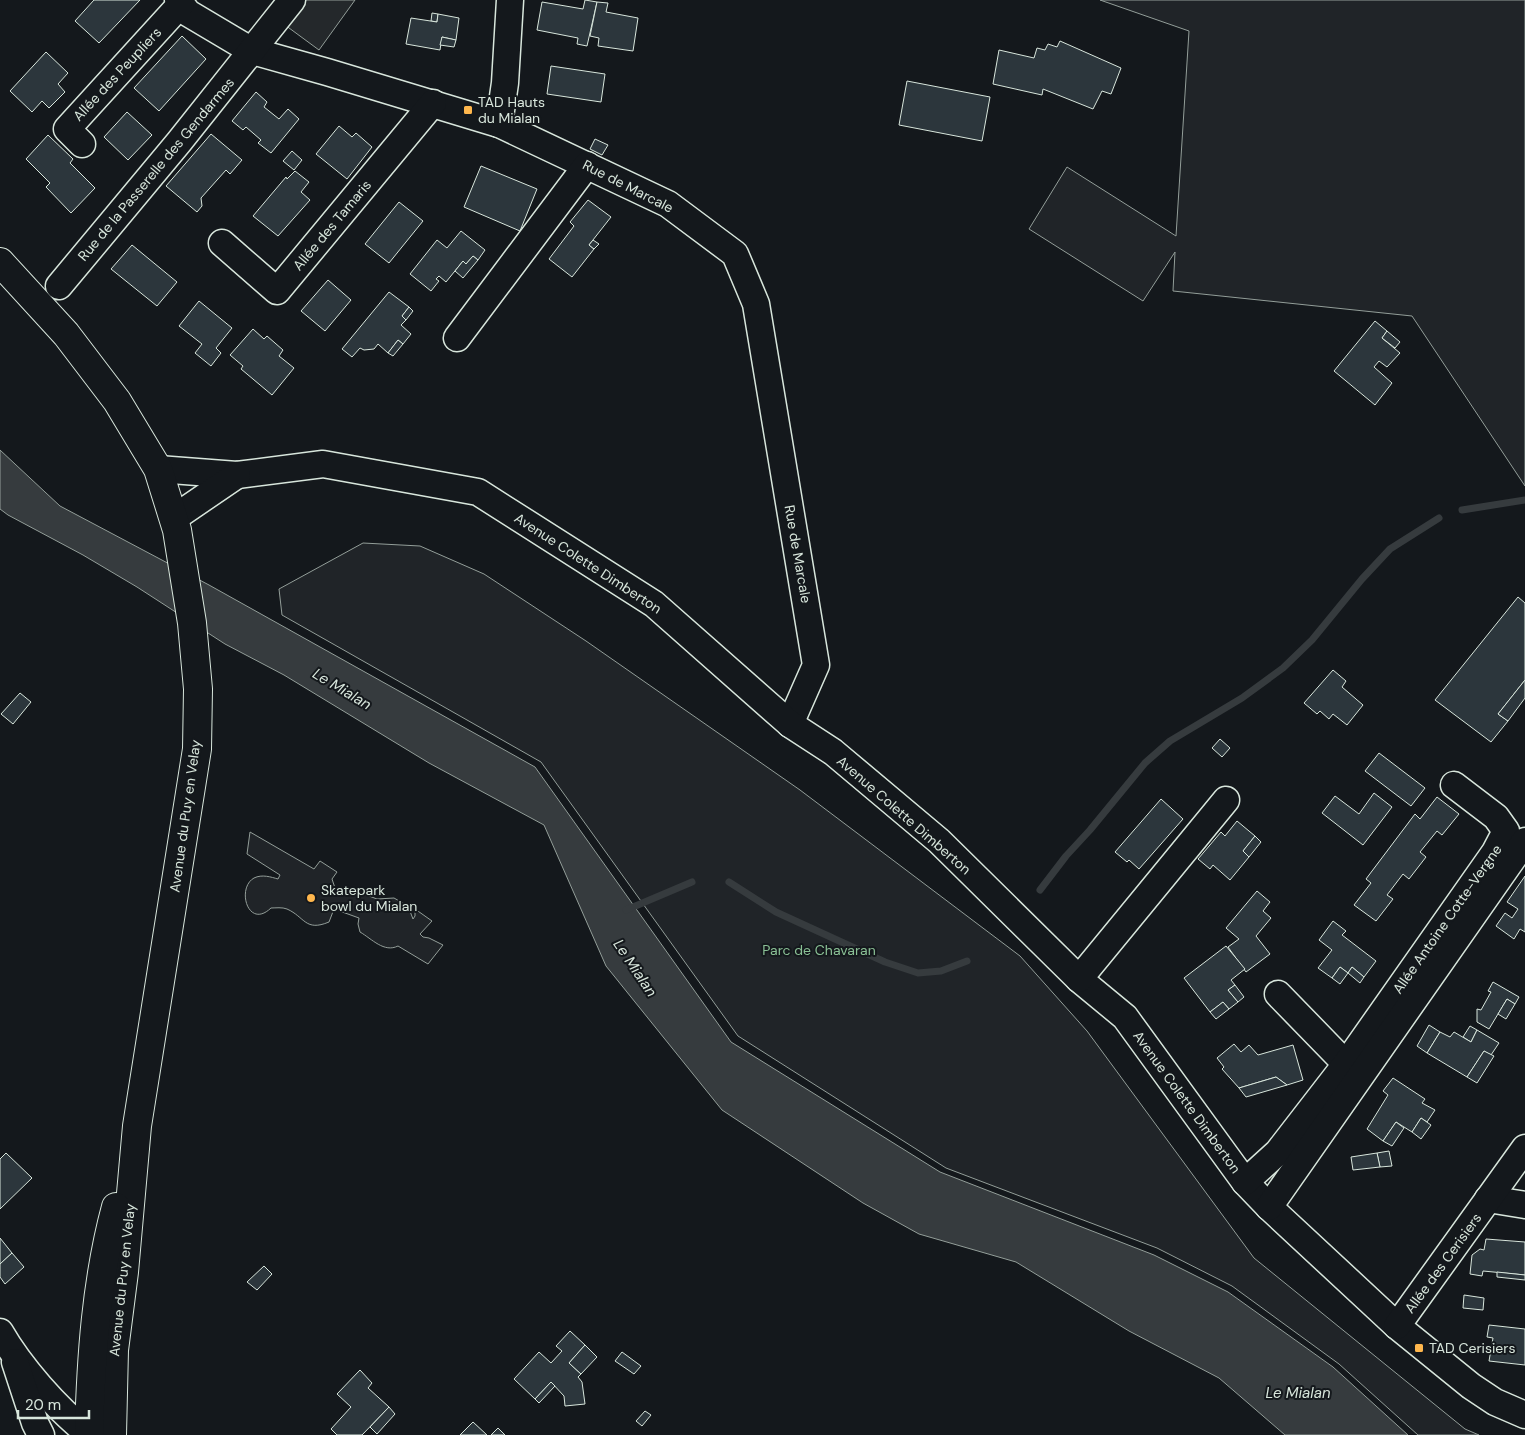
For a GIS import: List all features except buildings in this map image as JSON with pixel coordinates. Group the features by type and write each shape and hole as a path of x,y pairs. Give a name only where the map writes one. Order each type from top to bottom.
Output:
{"main road":[{"name":"Avenue du Puy en Velay","path":"0,262 66,334 117,401 158,469 176,524 192,623 198,689 197,749 137,1126 110,1227 92,1354 85,1433"}],"street":[{"name":"Rue de la Passerelle des Gendarmes","path":"59,286 179,142 292,0"},
{"path":"499,124 505,83 510,0"},
{"name":"Rue de Marcale","path":"180,2 188,13 252,51 499,124 668,204 735,254 756,304 816,664 790,724"},
{"name":"Allée des Peupliers","path":"82,144 67,129 180,2"},
{"name":"Allée des Tamaris","path":"222,243 277,291 433,103"},
{"path":"457,338 587,165"},
{"name":"Avenue Colette Dimberton","path":"158,469 238,475 323,464 478,492 654,604 790,724 832,752 939,841 1079,979 1125,1017 1245,1182 1269,1208 1397,1326 1471,1386 1495,1402 1525,1415"},
{"name":"Avenue Colette Dimberton","path":"176,524 238,475"},
{"name":"Allée Antoine Cotte-Vergne","path":"1245,1182 1278,1152 1346,1064 1495,852 1506,831 1496,817 1454,785"},
{"path":"1079,979 1226,800"},
{"path":"1269,1208 1525,841"},
{"path":"1278,994 1346,1064"},
{"name":"Allée des Cerisiers","path":"1397,1326 1525,1148"},
{"name":"Allée des Cerisiers","path":"1488,1200 1525,1205"},
{"path":"0,1332 13,1355 35,1423 41,1435"},
{"path":"13,1355 85,1433"}],"green space":[{"path":"1100,0 1525,0 1525,486 1412,316 1173,291 1175,252 1143,301 1029,229 1067,167 1176,236 1189,31"},
{"name":"Parc de Chavaran","path":"363,543 420,546 484,574 586,641 800,790 1020,956 1087,1031 1254,1258 1465,1429 1479,1435 1418,1435 1339,1364 1232,1286 1157,1248 946,1168 738,1036 541,762 282,615 279,589"},
{"name":"Skatepark bowl du Mialan","path":"250,832 314,869 320,861 337,872 332,879 335,888 342,892 353,890 377,899 394,898 408,906 413,919 415,909 432,921 420,934 443,945 428,964 398,946 388,948 378,944 360,932 359,918 334,909 329,922 321,925 310,924 285,908 271,908 263,913 256,914 251,911 245,898 249,883 254,878 260,876 278,879 280,875 247,854"}],"shaded area":[{"path":"304,0 355,0 319,50 285,25"}],"water":[{"name":"Le Mialan","path":"0,450 60,506 209,585 535,767 731,1042 940,1172 1154,1255 1228,1292 1333,1367 1408,1435 1285,1435 1219,1378 1129,1331 1016,1262 919,1234 863,1203 722,1110 606,966 544,825 429,763 284,675 225,644 137,587 83,555 8,515 0,509"}],"waterway":[{"path":"1462,510 1525,500"},
{"path":"1040,890 1066,856 1145,763 1170,741 1242,698 1283,668 1312,640 1362,579 1390,549 1439,518"},
{"path":"626,910 692,882"},
{"path":"729,882 776,912 885,962 918,973 941,971 967,961"}],"place":[{"name":"TAD Hauts du Mialan","path":"468,110"},
{"name":"Skatepark bowl du Mialan","path":"311,898"},
{"name":"TAD Cerisiers","path":"1419,1348"}]}
